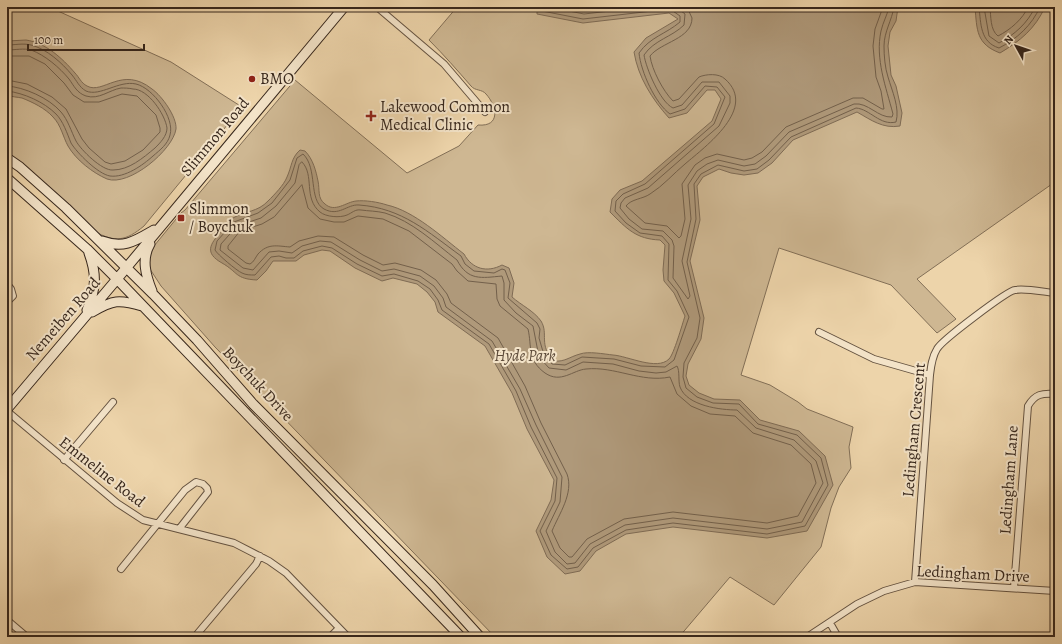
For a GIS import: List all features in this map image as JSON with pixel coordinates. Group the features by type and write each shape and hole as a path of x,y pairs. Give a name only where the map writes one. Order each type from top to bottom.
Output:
{"main road":[{"name":"Slimmon Road","path":"126,268 344,7"},
{"name":"Boychuk Drive","path":"7,158 20,167 100,240 197,340 253,404 433,585 480,637"},
{"name":"Boychuk Drive","path":"7,178 87,249 117,279 461,637"},
{"path":"100,240 116,245 124,245 139,240 161,226"},
{"path":"153,294 146,277 145,257 147,249 161,226"},
{"path":"84,317 95,286 94,266 87,249"},
{"name":"Nemeiben Road","path":"7,410 126,268"},
{"path":"84,317 114,301 125,301 144,307"}],"street":[{"path":"377,7 444,64 485,112"},
{"path":"7,284 13,293 13,296 7,302"},
{"name":"Ledingham Crescent","path":"915,582 931,361 940,344 962,326 1014,290 1055,293"},
{"path":"819,332 874,360 930,375"},
{"name":"Ledingham Lane","path":"1014,588 1028,406 1032,399 1038,394 1055,394"},
{"path":"64,460 113,402"},
{"name":"Emmeline Road","path":"7,410 64,460 117,503 143,520 234,543 260,556 286,573 348,637"},
{"path":"121,569 191,484 196,482 203,484 208,488 208,492 180,529"},
{"path":"198,633 256,564 260,556"},
{"name":"Ledingham Drive","path":"807,637 864,601 884,591 915,582 1055,591"},
{"path":"7,620 27,637"},
{"path":"830,623 838,637"},
{"path":"330,637 339,628"}],"green space":[{"path":"7,7 49,7 171,62 242,107 144,226 132,235 120,239 114,239 94,231 7,155"},
{"name":"Hyde Park","path":"457,7 1055,7 1055,151 1052,184 917,279 956,319 937,333 891,285 779,248 741,375 770,385 807,409 853,427 849,447 851,468 839,487 831,508 821,547 774,605 730,577 679,637 495,637 215,347 161,286 148,266 149,254 154,246 295,80 407,173 459,146 478,125 490,123 494,119 495,115 493,104 490,99 484,92 474,89 429,40"}],"water":[{"path":"537,7 898,7 896,21 890,32 888,46 891,75 896,86 902,113 900,126 894,127 883,125 872,121 857,112 793,140 772,163 758,173 744,175 719,169 703,177 697,186 700,220 690,261 704,318 701,339 688,364 686,376 689,385 699,393 714,399 740,400 760,420 799,431 825,456 833,485 807,531 767,538 673,527 626,534 596,551 580,571 565,574 547,557 536,531 551,500 554,480 527,429 512,393 485,346 438,312 435,302 427,292 417,284 393,278 382,281 355,268 330,251 322,250 304,255 296,261 273,261 257,280 240,277 213,256 211,252 212,244 228,222 231,219 264,205 286,180 293,159 297,153 300,150 305,151 312,161 318,181 319,194 322,202 325,204 337,207 356,201 363,201 380,203 397,208 427,225 464,254 471,263 476,266 491,269 502,265 509,268 514,283 512,297 531,311 541,321 544,330 546,350 554,361 564,360 587,353 601,353 657,364 669,359 685,316 674,293 664,281 663,270 665,245 660,240 644,238 627,228 610,212 612,199 620,190 642,181 712,121 721,99 715,90 707,90 687,113 669,118 657,103 642,79 634,52 646,38 678,19 669,13 583,23 537,14"},
{"path":"975,7 1045,7 1032,28 1014,44 1000,53 982,41 977,29"},
{"path":"26,40 40,44 53,52 65,62 87,86 93,88 122,80 131,80 141,82 156,92 168,107 176,124 173,138 167,147 149,165 127,178 116,180 107,179 91,170 71,151 56,120 50,114 22,98 7,95 7,41"}],"place":[{"name":"BMO","path":"252,79"},
{"name":"Lakewood Common Medical Clinic","path":"371,116"},
{"name":"Slimmon / Boychuk","path":"181,218"}]}
